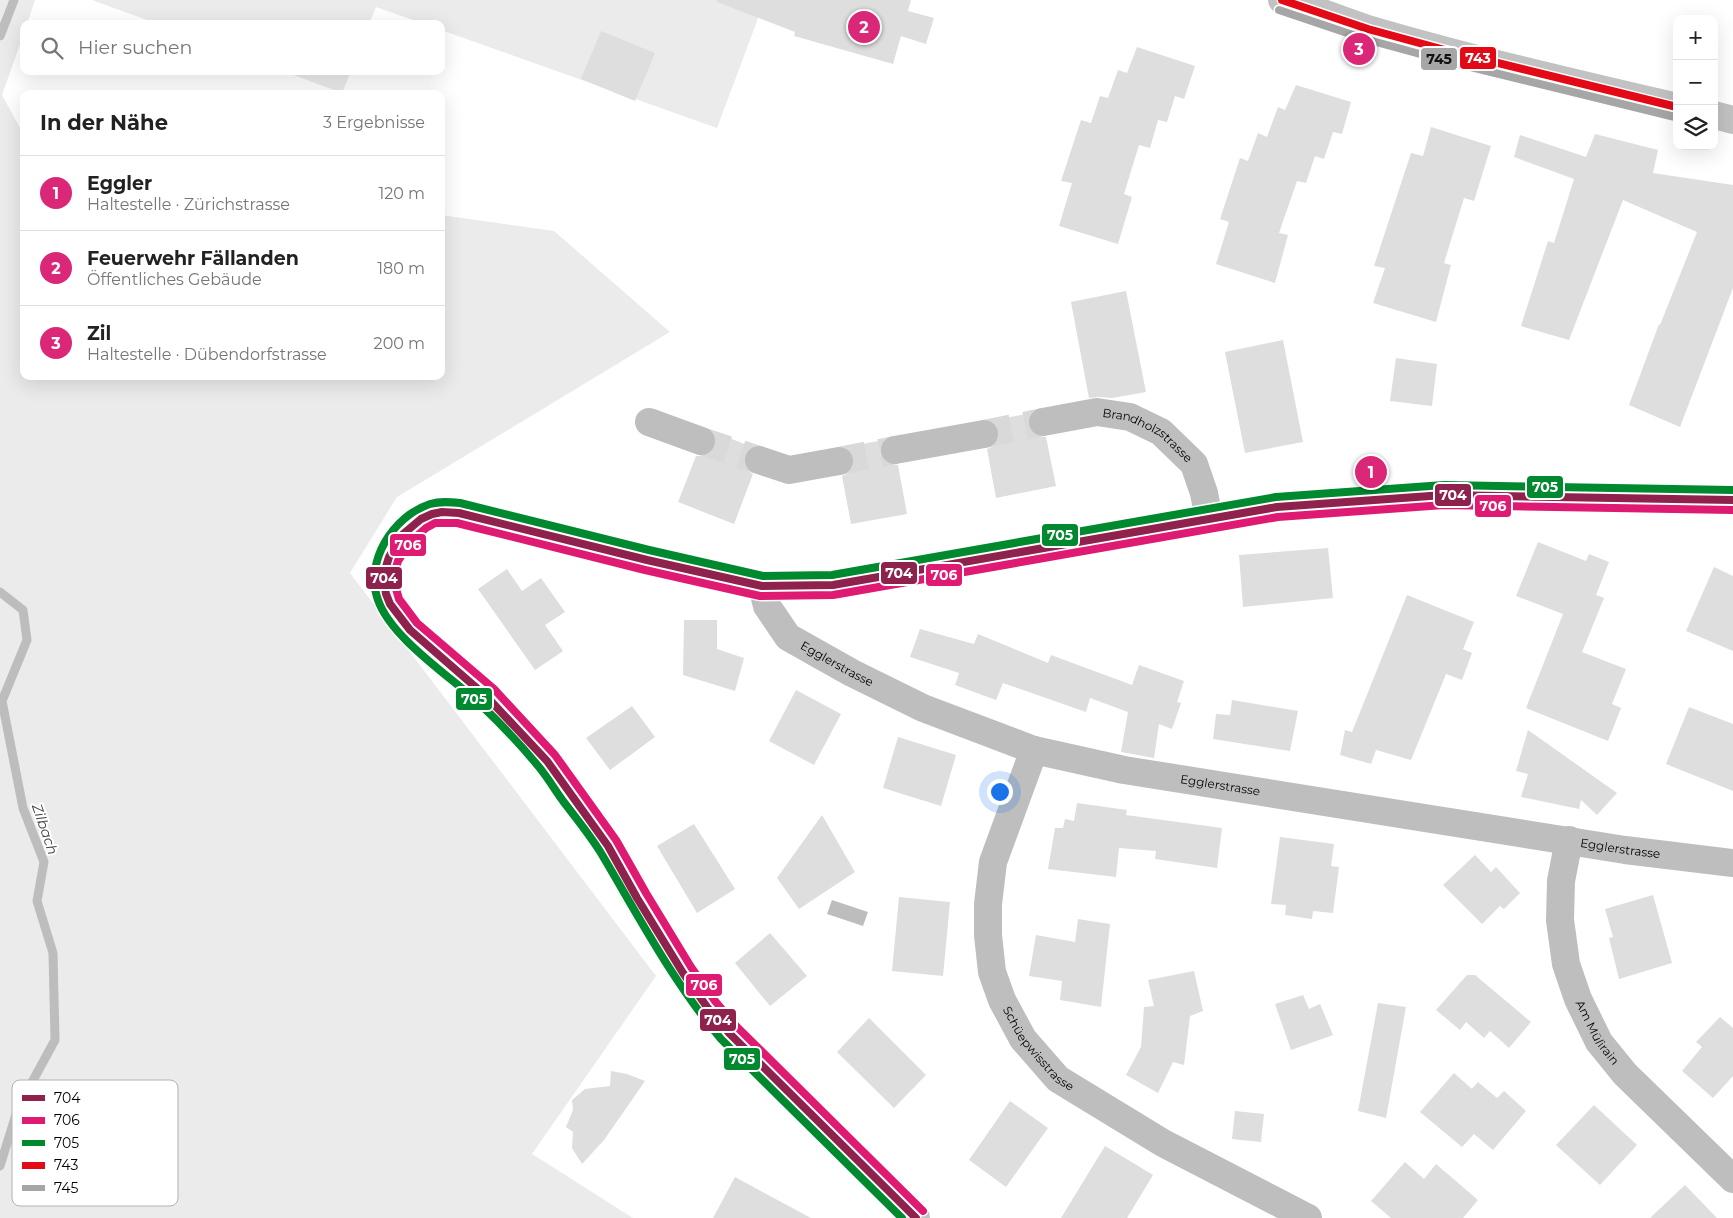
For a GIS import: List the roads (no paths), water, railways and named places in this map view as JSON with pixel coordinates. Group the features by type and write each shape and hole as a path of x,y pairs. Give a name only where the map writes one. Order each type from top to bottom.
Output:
{"main road":[{"path":"1282,0 1385,33 1556,78 1673,106"},
{"path":"1718,116 1733,120"},
{"path":"916,1218 729,1033 707,1007 637,898 608,846 548,761 487,697 410,630 396,612 386,593 385,575 393,545 405,531 432,514 460,513 648,560 762,586 833,584 858,581 1277,507 1444,495 1733,500"}],"street":[{"name":"Brandholzstrasse","path":"1043,422 1097,412 1130,417 1161,432 1194,464 1204,494 1209,519"},
{"path":"648,422 701,441"},
{"path":"895,450 984,434"},
{"path":"759,460 789,470 839,461"},
{"name":"Egglerstrasse","path":"762,586 767,606 788,636 852,672 923,708 1034,750 1124,770 1625,850 1733,863"},
{"name":"Schüepwisstrasse","path":"1034,750 993,862 988,904 988,934 992,972 1002,1000 1023,1039 1058,1079 1163,1143 1308,1218"},
{"name":"Am Mülirain","path":"1569,840 1561,881 1560,920 1566,964 1578,999 1599,1042 1625,1074 1733,1179"}],"waterway":[{"name":"Zilbach","path":"0,36 14,0"},
{"name":"Zilbach","path":"0,592 23,610 27,640 2,701 23,808 44,862 37,901 53,953 55,1040 33,1080"},
{"name":"Zilbach","path":"0,1166 12,1127"}],"tunnel":[{"path":"984,434 1043,422"},
{"path":"701,441 759,460"},
{"path":"839,461 895,450"}],"place":[{"name":"Feuerwehr Fällanden","path":"864,27"},
{"name":"Zil","path":"1359,49"},
{"name":"Eggler","path":"1371,472"}]}
